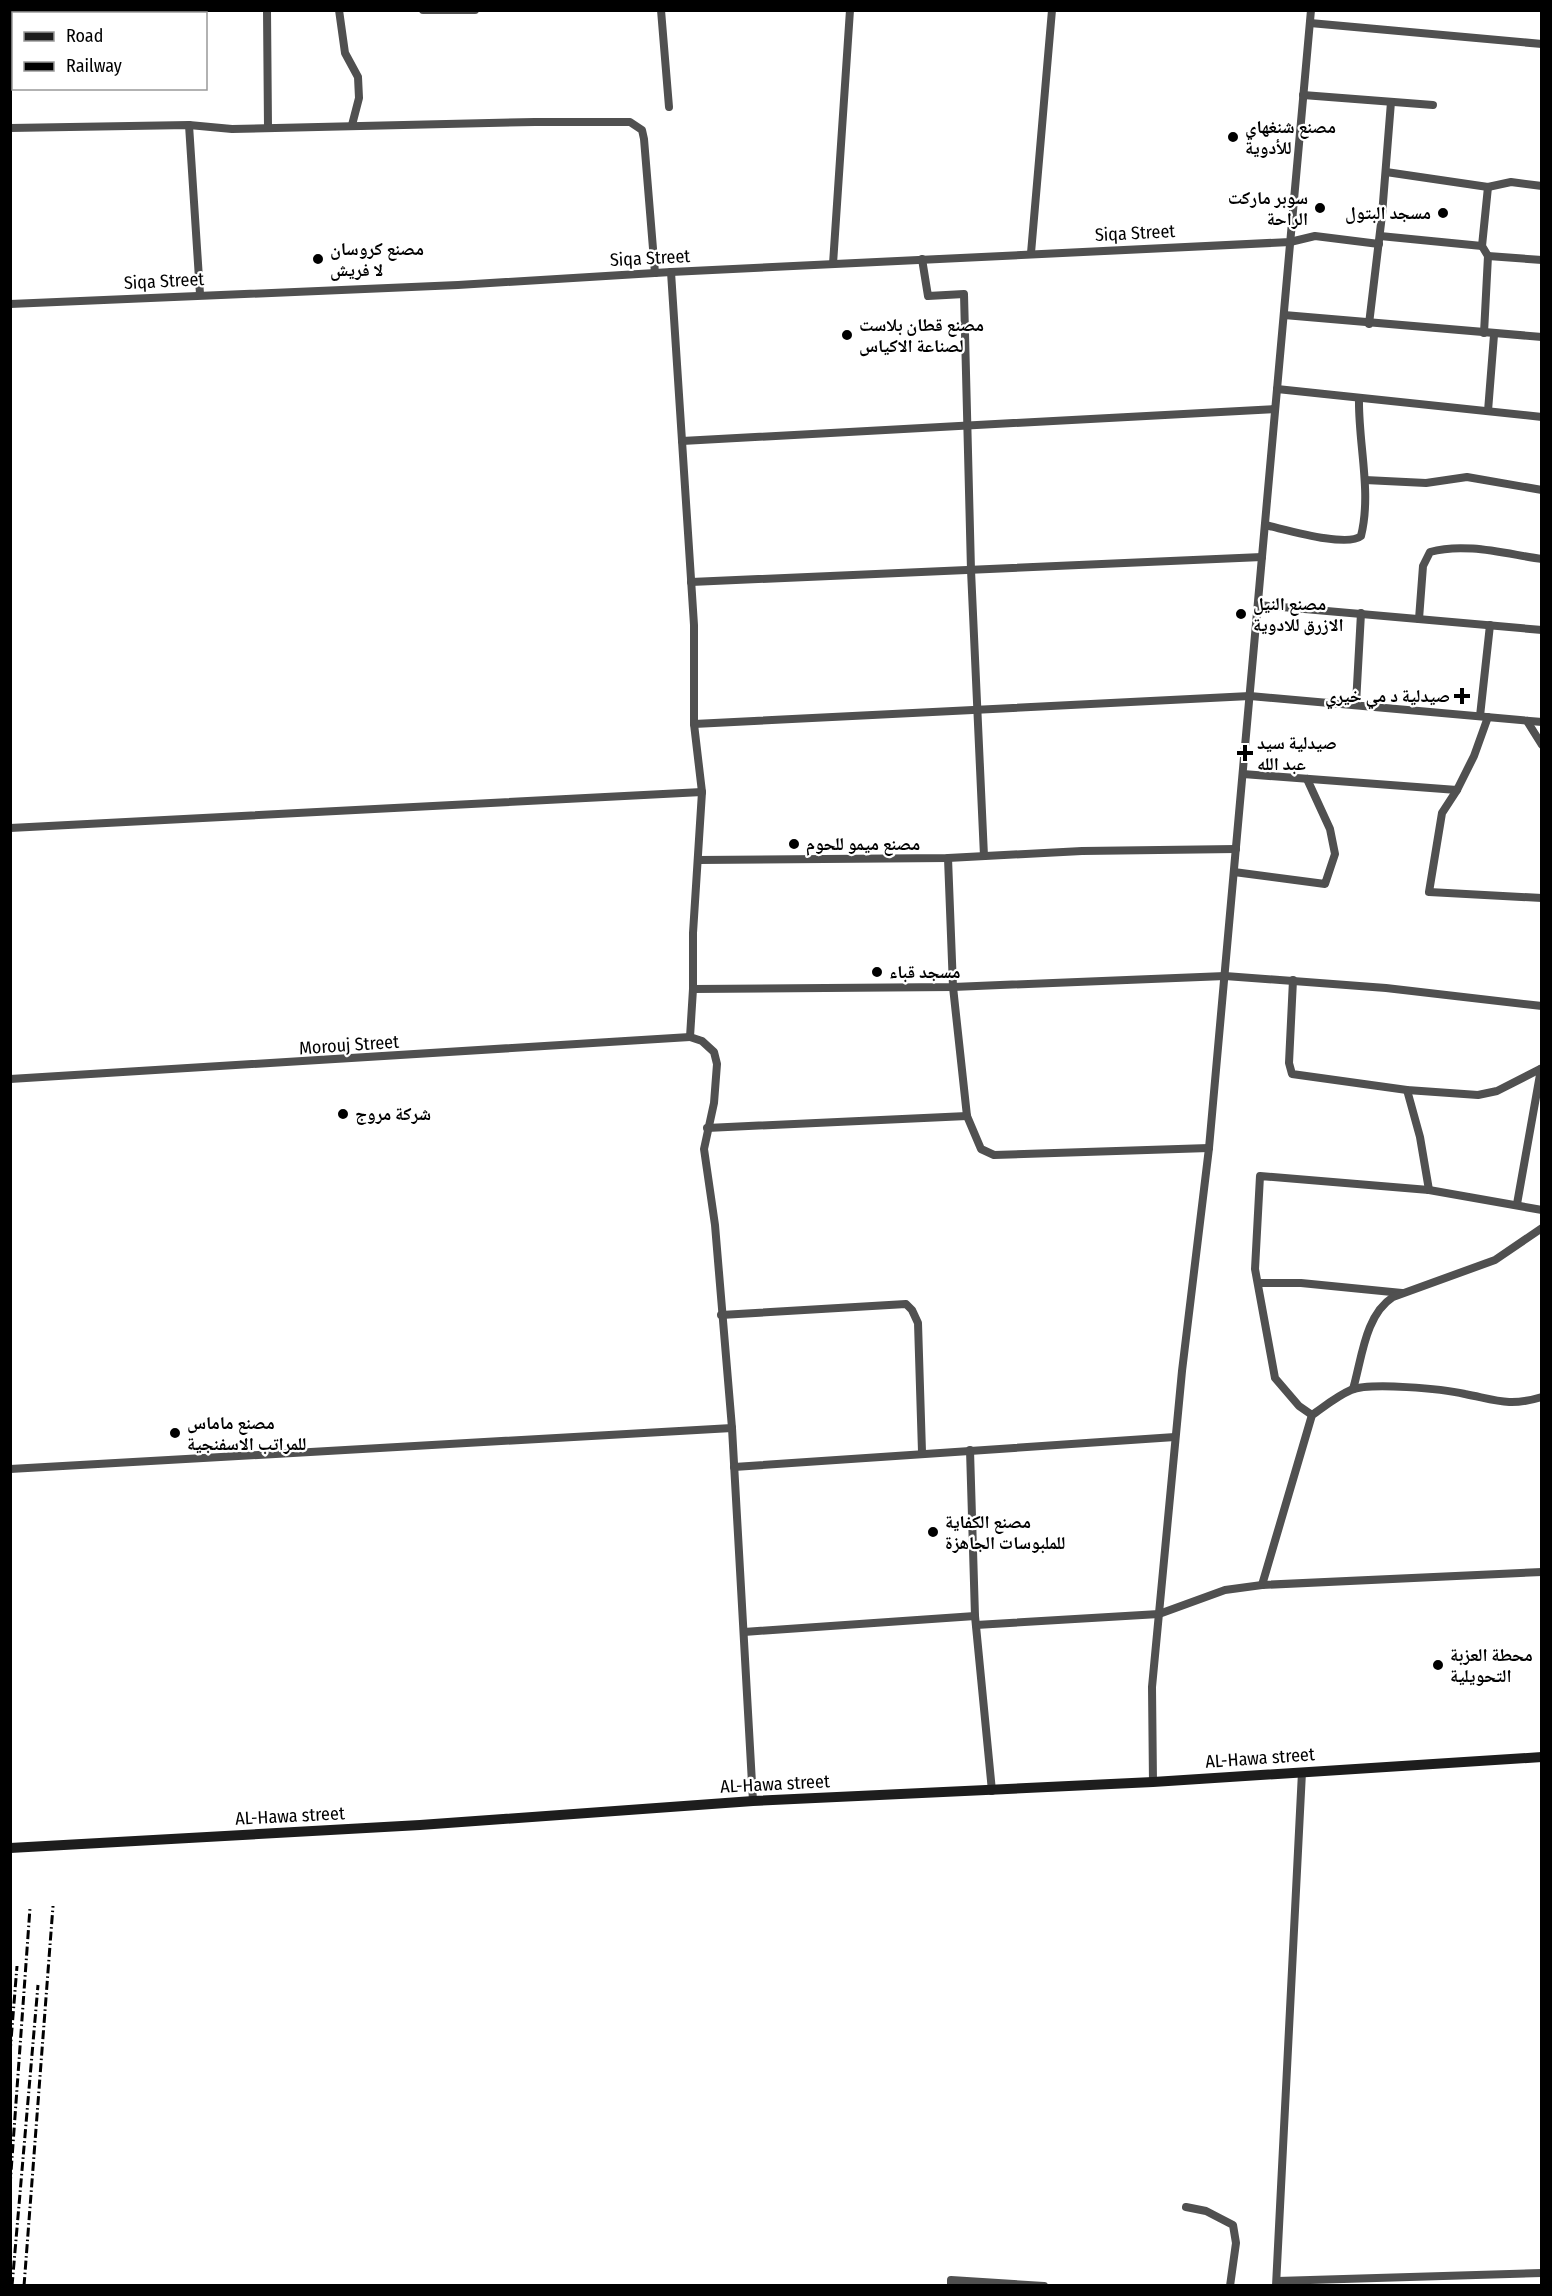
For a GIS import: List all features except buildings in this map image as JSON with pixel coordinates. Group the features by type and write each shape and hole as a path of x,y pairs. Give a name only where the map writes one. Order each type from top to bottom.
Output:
{"street":[{"path":"267,10 268,128"},
{"path":"339,10 347,60 358,77 359,98 352,125"},
{"path":"423,10 475,10"},
{"path":"662,10 669,107"},
{"path":"833,264 850,10"},
{"path":"1031,254 1052,10"},
{"path":"1153,1782 1152,1687 1175,1437 1209,1148 1311,10"},
{"path":"1310,23 1542,44"},
{"path":"1303,95 1433,105"},
{"path":"1369,324 1386,172 1391,102"},
{"path":"10,128 189,125 232,129 352,125 630,122 642,130 644,139 655,273"},
{"path":"189,125 200,294"},
{"path":"1386,172 1488,187 1511,182 1542,186"},
{"path":"1484,333 1488,256 1482,246 1488,187"},
{"name":"Siqa Street","path":"10,304 200,294 458,285 922,259 1290,242 1315,236 1482,246"},
{"path":"1488,256 1542,260"},
{"path":"922,259 928,296 964,294 971,570 984,856"},
{"path":"671,272 691,582 694,724 702,792 693,933 690,1036 702,1041 714,1052 717,1064 714,1103 704,1149 715,1225 732,1428 753,1801"},
{"path":"1284,315 1542,337"},
{"path":"1488,411 1494,334"},
{"path":"1277,389 1542,417"},
{"path":"1265,525 1334,539 1357,540 1361,536 1364,525 1365,480 1358,427 1359,398"},
{"path":"682,441 1275,409"},
{"path":"1365,480 1426,483 1467,477 1542,490"},
{"path":"1419,619 1423,566 1430,552 1442,548 1476,549 1542,560"},
{"path":"691,582 1262,557"},
{"path":"1258,605 1542,630"},
{"path":"1356,705 1361,613"},
{"path":"1490,626 1484,717 1474,756 1457,790 1442,813 1429,892 1542,898"},
{"path":"694,724 1250,696 1542,722"},
{"path":"1527,720 1542,745"},
{"path":"1243,774 1457,790"},
{"path":"1234,872 1325,884 1335,854 1330,829 1307,779"},
{"path":"10,828 702,792"},
{"path":"698,860 948,858 1082,851 1236,849"},
{"path":"948,858 953,987 967,1116 981,1149 994,1155 1209,1148"},
{"path":"693,989 953,987 1225,976 1293,980 1542,1006"},
{"path":"1293,980 1289,1064 1292,1074 1407,1090 1478,1095 1497,1091 1541,1069"},
{"name":"Morouj Street","path":"10,1079 690,1036"},
{"path":"1517,1204 1541,1069"},
{"path":"1407,1090 1420,1137 1429,1190"},
{"path":"707,1128 967,1116"},
{"path":"1312,1415 1299,1406 1275,1378 1254,1248 1260,1176 1429,1190 1542,1210"},
{"path":"1353,1389 1374,1314 1382,1304 1495,1260 1542,1228"},
{"path":"1258,1283 1301,1283 1407,1293"},
{"path":"721,1315 906,1304 912,1310 918,1323 922,1452"},
{"path":"1262,1585 1312,1415 1353,1389 1426,1389 1514,1404 1542,1397"},
{"path":"10,1469 732,1428"},
{"path":"734,1467 922,1452 1175,1437"},
{"path":"970,1450 975,1616 992,1791"},
{"path":"976,1625 1159,1614 1225,1590 1262,1585 1542,1572"},
{"path":"744,1632 975,1616"},
{"name":"AL-Hawa street","path":"10,1848 420,1825 753,1801 992,1791 1542,1757"},
{"path":"1302,1772 1276,2283 1542,2273"},
{"path":"1186,2207 1206,2211 1233,2225 1236,2243 1230,2286"},
{"path":"951,2286 951,2280 1044,2286"}],"railway":[{"path":"24,2286 53,1906"},
{"path":"10,2186 30,1908"},
{"path":"10,2053 17,1966"},
{"path":"12,2286 38,1985"}],"place":[{"name":"مصنع شنغهاي للأدوية","path":"1233,137"},
{"name":"سوبر ماركت الراحة","path":"1320,208"},
{"name":"مسجد البتول","path":"1443,213"},
{"name":"مصنع كروسان لا فريش","path":"318,259"},
{"name":"مصنع قطان بلاست لصناعة الاكياس","path":"847,335"},
{"name":"مصنع النيل الازرق للادوية","path":"1241,614"},
{"name":"صيدلية د مي خيري","path":"1462,696"},
{"name":"صيدلية سيد عبد الله","path":"1245,753"},
{"name":"مصنع ميمو للحوم","path":"794,844"},
{"name":"مسجد قباء","path":"877,972"},
{"name":"شركة مروج","path":"343,1114"},
{"name":"مصنع ماماس للمراتب الاسفنجية","path":"175,1433"},
{"name":"مصنع الكفاية للملبوسات الجاهزة","path":"933,1532"},
{"name":"محطة العزبة التحويلية","path":"1438,1665"}]}
